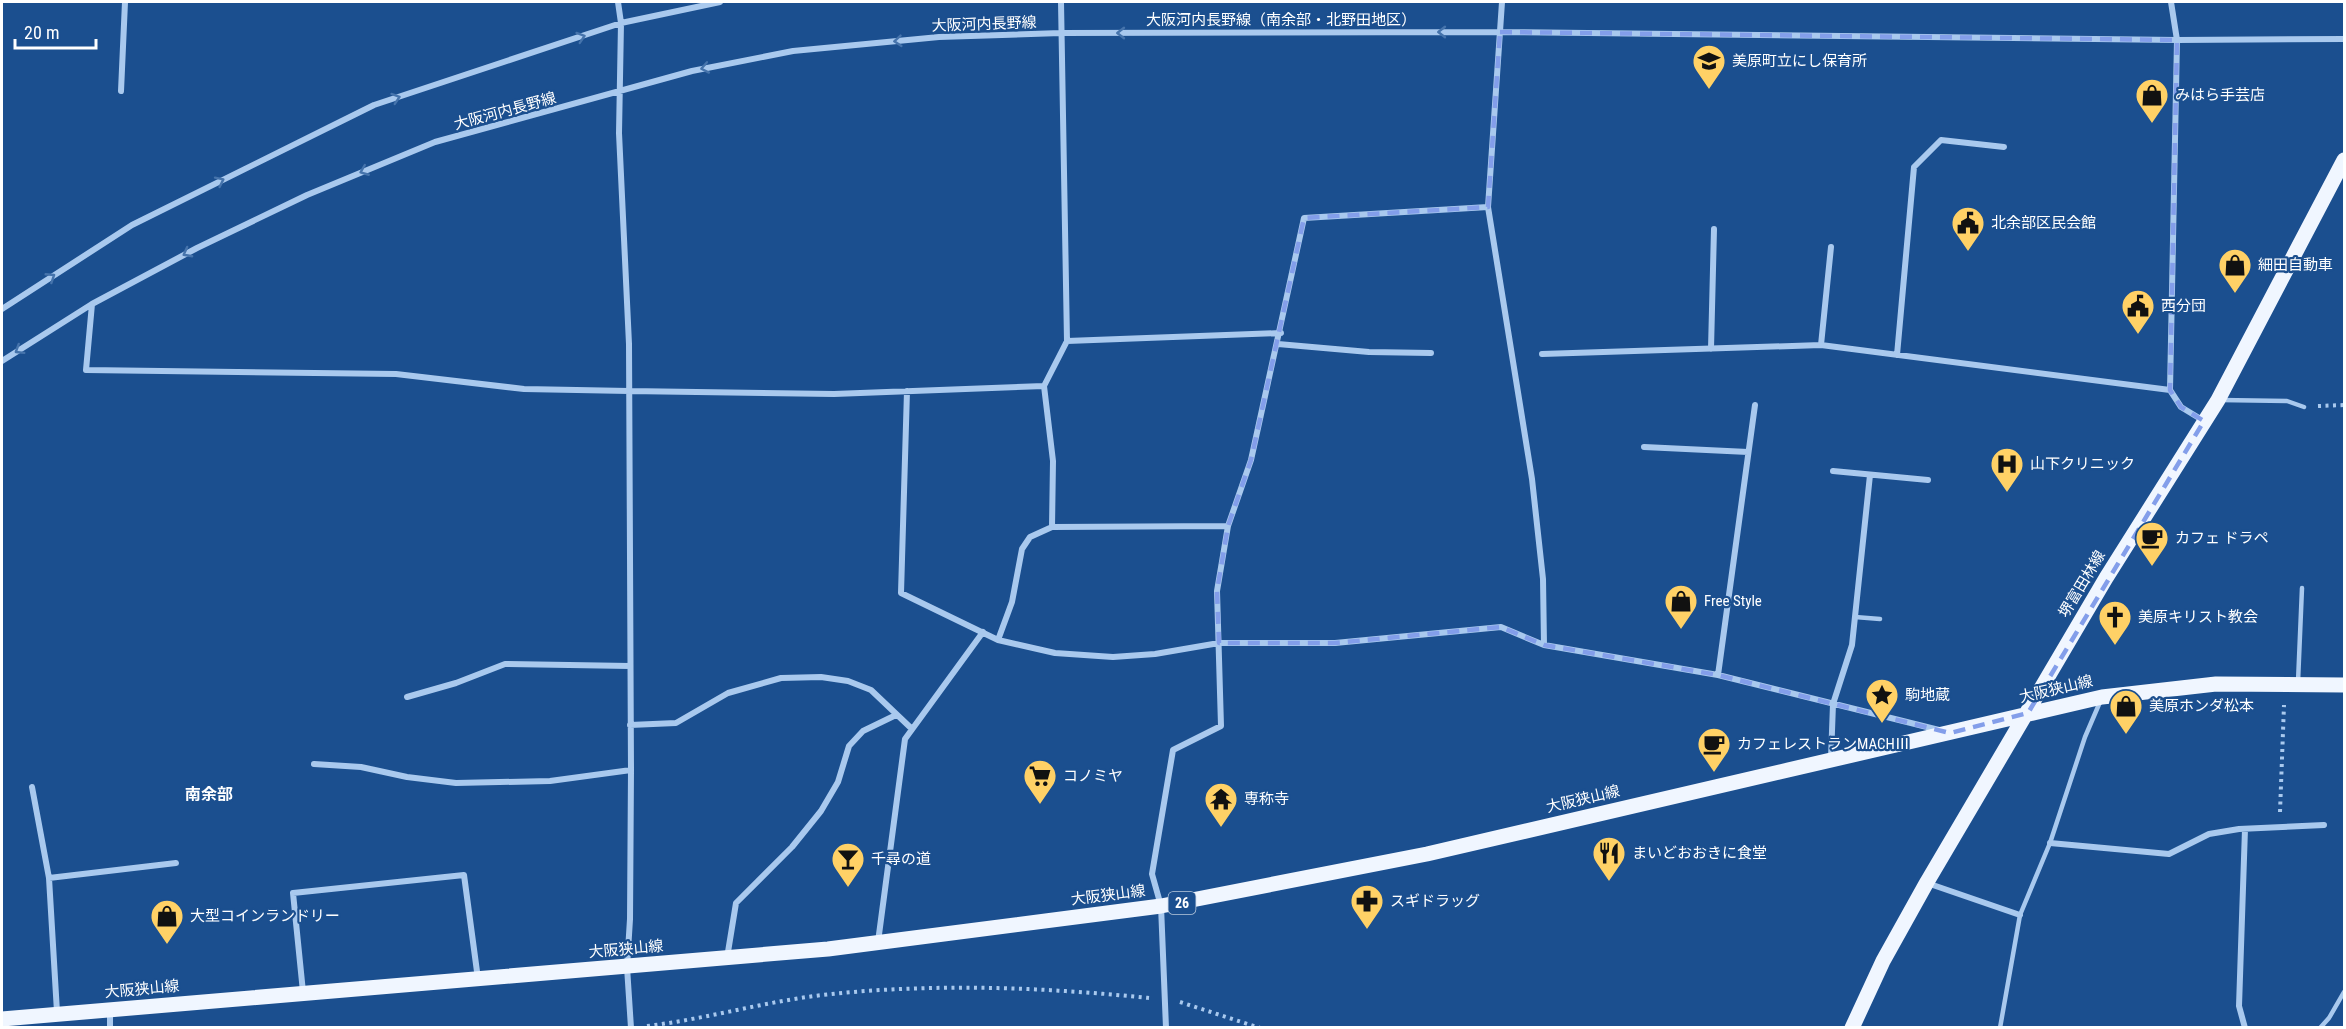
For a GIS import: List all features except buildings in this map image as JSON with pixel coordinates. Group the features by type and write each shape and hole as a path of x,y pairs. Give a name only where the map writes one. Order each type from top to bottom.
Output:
{"main road":[{"name":"堺富田林線","path":"1852,1028 1883,961 1926,882 2106,578 2218,400 2344,160"},
{"name":"大阪狭山線","path":"2,1019 627,968 878,942 1161,906 1427,854 2102,697 2216,684 2344,685"}],"street":[{"path":"121,91 125,2"},
{"path":"618,2 621,23 619,133 629,344 631,770 630,919 627,968 631,1028"},
{"path":"2,309 132,225 374,105 621,23 720,2"},
{"path":"1052,527 1053,461 1044,386 1068,341 1060,2"},
{"path":"1502,2 1488,207 1532,479 1543,579 1544,645"},
{"path":"2171,2 2177,40 2170,390 2181,407 2204,421"},
{"name":"大阪河内長野線（南余部・北野田地区）","path":"1062,33 1500,32 2177,40 2344,39"},
{"name":"大阪河内長野線","path":"2,361 92,304 197,248 307,195 435,142 692,71 793,51 939,37 1062,33"},
{"path":"1897,355 1914,167 1941,140 2004,147"},
{"path":"1166,1028 1161,906 1152,874 1173,750 1221,726 1217,591 1228,526 1251,460 1281,333 1304,218 1488,207"},
{"path":"1711,349 1714,229"},
{"path":"1821,345 1831,247"},
{"path":"92,304 86,370 396,374 524,389 629,391 834,394 1044,386"},
{"path":"1068,341 1281,333"},
{"path":"1278,344 1369,352 1431,353"},
{"path":"1542,354 1821,345 2170,390"},
{"path":"907,391 901,593 999,640 1055,653 1113,657 1155,654 1219,643 1335,643 1501,627 1544,645 1718,675 1950,733"},
{"path":"1718,675 1755,405"},
{"path":"1644,447 1748,452"},
{"path":"1833,471 1928,480"},
{"path":"1831,760 1833,704 1852,645 1870,475"},
{"path":"999,640 1012,602 1022,549 1030,537 1052,527 1228,526"},
{"path":"878,942 905,740 983,632"},
{"path":"407,696 456,683 505,664 630,666"},
{"path":"630,725 676,723 728,693 781,678 821,677 848,681 871,690 912,729"},
{"path":"727,958 736,903 792,847 821,811 838,782 849,746 863,731 896,715"},
{"path":"314,764 361,767 407,777 456,783 550,781 631,770"},
{"path":"32,787 49,878 57,1014"},
{"path":"2050,843 2169,854 2209,834 2245,829 2324,825"},
{"path":"2245,829 2239,1005 2245,1028"},
{"path":"49,878 176,863"},
{"path":"303,993 293,893 464,875 478,980"},
{"path":"1926,882 2020,915"},
{"path":"110,1010 110,1028"}],"lane":[{"path":"2218,400 2287,401 2304,407"},
{"path":"2292,684 2302,588"},
{"path":"1855,617 1880,619"},
{"path":"2000,1028 2020,915 2050,843 2085,737 2102,697"},
{"path":"2320,1028 2329,1018 2344,992"}],"path":[{"path":"2304,407 2344,405"},
{"path":"2279,828 2292,684"},
{"path":"641,1026 683,1022 820,995 883,989 971,987 1097,993 1166,1004 1180,1002 1260,1028"}],"highlighted area":[{"path":"1500,32 2177,40 2170,390 2181,407 2204,421 2028,713 1950,733 1718,675 1544,645 1501,627 1335,643 1219,643 1217,591 1228,526 1251,460 1304,218 1488,207"}],"place":[{"name":"美原町立にし保育所","path":"1709,90"},
{"name":"みはら手芸店","path":"2152,124"},
{"name":"北余部区民会館","path":"1968,252"},
{"name":"細田自動車","path":"2235,294"},
{"name":"西分団","path":"2138,335"},
{"name":"山下クリニック","path":"2007,493"},
{"name":"カフェ ドラペ","path":"2152,567"},
{"name":"Free Style","path":"1681,630"},
{"name":"美原キリスト教会","path":"2115,646"},
{"name":"駒地蔵","path":"1882,724"},
{"name":"美原ホンダ松本","path":"2126,735"},
{"name":"カフェレストランMACHⅢ","path":"1714,773"},
{"name":"コノミヤ","path":"1040,805"},
{"name":"専称寺","path":"1221,828"},
{"name":"まいどおおきに食堂","path":"1609,882"},
{"name":"千尋の道","path":"848,888"},
{"name":"スギドラッグ","path":"1367,930"},
{"name":"大型コインランドリー","path":"167,945"}],"district":[{"name":"南余部","path":"209,794"}]}
